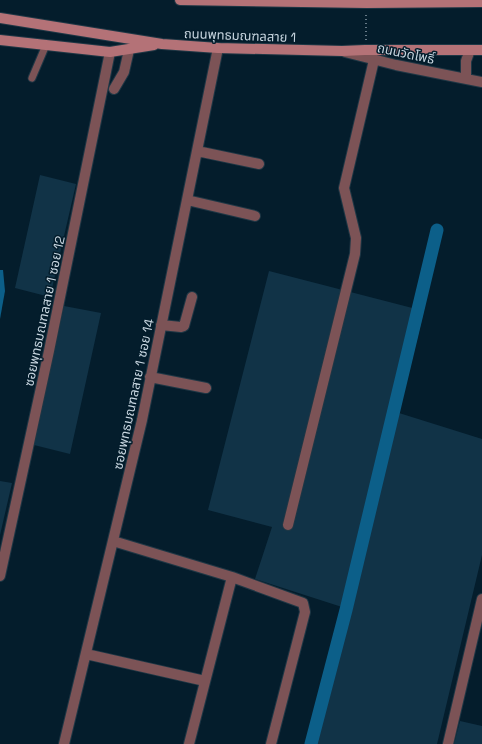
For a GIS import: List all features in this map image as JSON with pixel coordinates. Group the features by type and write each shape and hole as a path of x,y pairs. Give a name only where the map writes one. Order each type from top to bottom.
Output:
{"main road":[{"path":"180,0 302,1 367,4 393,2 482,2"},
{"name":"ถนนพุทธมณฑลสาย 1","path":"0,18 162,44 218,48 342,51 482,50"},
{"path":"0,40 110,52 162,44"}],"street":[{"name":"ซอยพุทธมณฑลสาย 1 ซอย 14","path":"64,744 113,541 150,377 218,48"},
{"path":"114,88 124,72 129,50"},
{"path":"466,79 466,61 470,50"},
{"name":"ถนนวัดโพธิ์","path":"342,51 374,60 482,82"},
{"name":"ซอยพุทธมณฑลสาย 1 ซอย 12","path":"0,576 49,351 110,52"},
{"path":"288,525 355,254 356,238 344,188 374,60"},
{"path":"197,151 259,164"},
{"path":"187,200 255,216"},
{"path":"161,325 181,328 184,326 192,297"},
{"path":"150,377 206,388"},
{"path":"113,541 232,577 303,603 305,606 305,612 271,744"},
{"path":"189,744 232,577"},
{"path":"448,744 482,599"},
{"path":"86,654 205,681"}],"lane":[{"path":"32,78 46,45"}],"path":[{"path":"365,50 367,4"}],"shaded area":[{"path":"40,175 76,184 50,297 15,288"},
{"path":"269,271 424,311 399,413 482,439 482,555 437,744 305,744 342,607 255,579 272,527 208,510"},
{"path":"64,306 101,313 70,454 34,445"},
{"path":"0,481 12,483 0,535"},
{"path":"460,721 482,726 482,744 454,744"}],"water":[{"path":"0,270 3,270 5,291 0,319"}],"waterway":[{"path":"311,744 346,610 437,230"}]}
